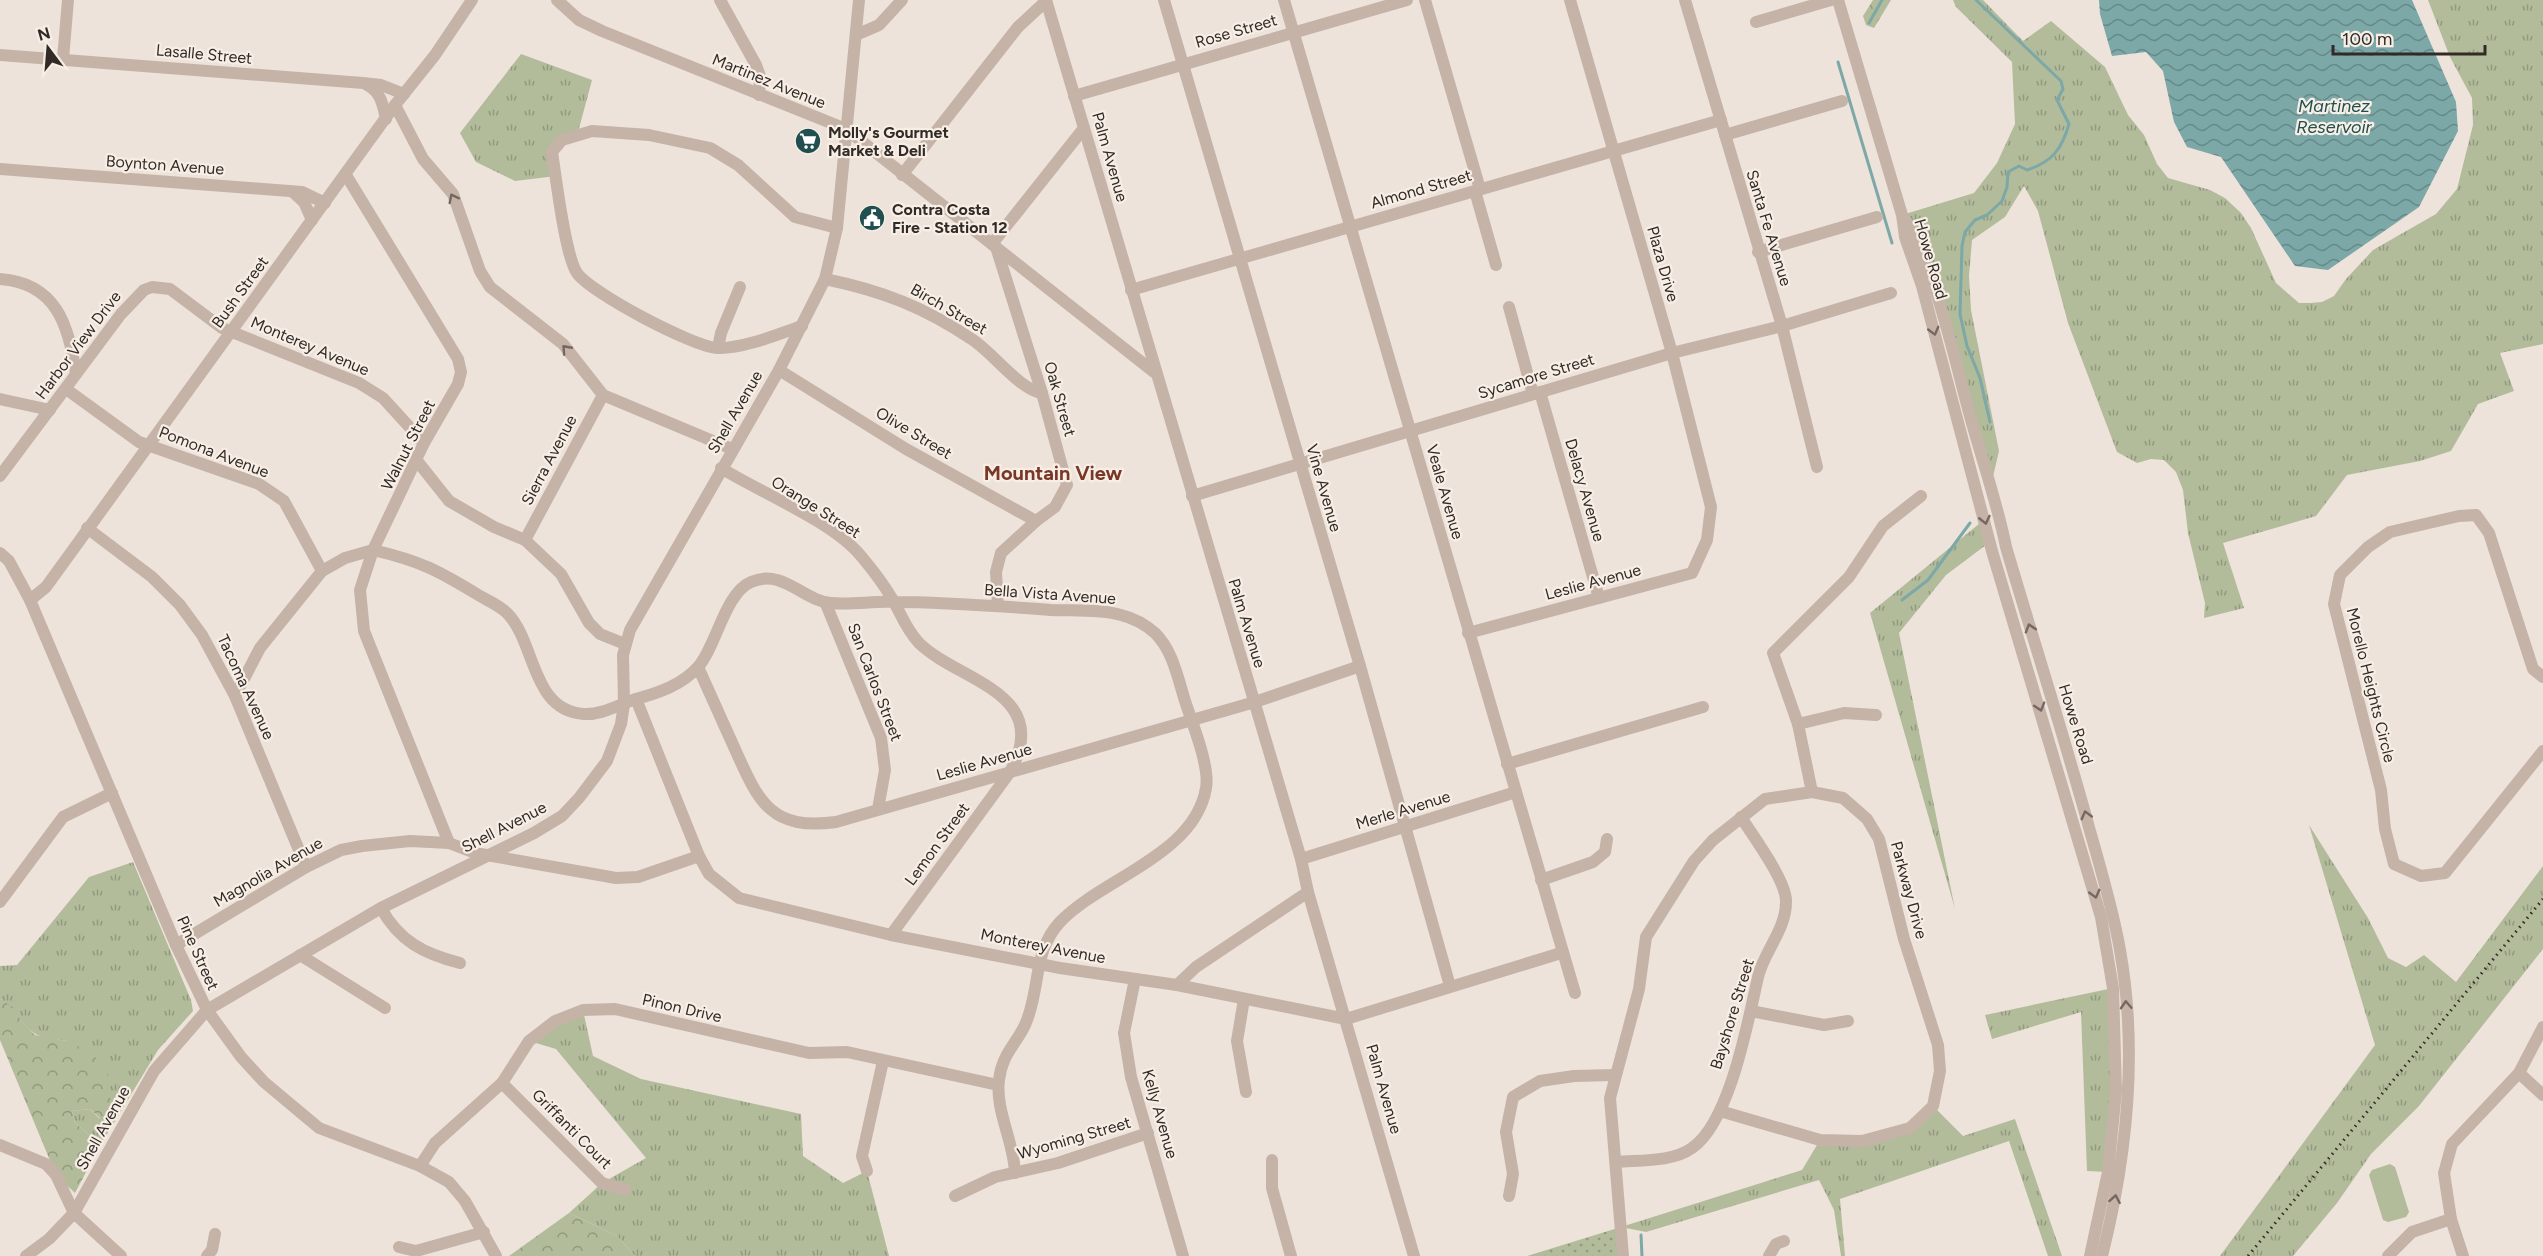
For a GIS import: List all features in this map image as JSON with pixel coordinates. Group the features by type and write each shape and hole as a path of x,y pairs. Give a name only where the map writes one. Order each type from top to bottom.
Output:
{"street":[{"path":"63,59 68,0"},
{"name":"Bush Street","path":"30,600 46,587 147,444 232,332 395,105 435,55 472,0"},
{"name":"Martinez Avenue","path":"557,0 579,20 846,129 1154,372"},
{"path":"720,0 756,65 759,95"},
{"name":"Shell Avenue","path":"26,1256 49,1239 74,1213 154,1071 207,1010 381,908 534,833 562,816 607,761 630,702 625,644 630,630 779,370 825,279 837,228 860,0"},
{"path":"856,35 879,25 902,0"},
{"name":"Vine Avenue","path":"1164,0 1360,666 1450,986"},
{"name":"Veale Avenue","path":"1284,0 1561,953 1575,993"},
{"name":"Rose Street","path":"1074,96 1407,0"},
{"path":"1425,0 1496,265"},
{"name":"Plaza Drive","path":"1570,0 1672,353 1711,507 1707,540"},
{"name":"Santa Fe Avenue","path":"1685,0 1758,252 1782,326 1817,467"},
{"path":"1756,22 1831,0"},
{"name":"Howe Road","path":"1838,0 1902,215 1905,237 1922,286 1992,551 2079,838 2103,929 2114,1000 2116,1091 2108,1172 2090,1256"},
{"path":"902,175 1018,27 1046,1"},
{"name":"Palm Avenue","path":"1046,1 1154,372 1301,859 1308,892 1413,1256"},
{"name":"Lasalle Street","path":"0,55 363,83 381,85 404,94"},
{"path":"363,83 377,91 386,119"},
{"path":"1725,135 1842,101"},
{"path":"395,105 423,159 453,194 480,271 490,287 563,344 603,395 732,449"},
{"name":"Almond Street","path":"1131,290 1721,120"},
{"path":"994,246 1084,129"},
{"path":"802,326 748,343 718,348 685,340 598,291 577,274 570,256 552,152 562,140 592,131 649,135 710,148 738,165 795,217 837,228"},
{"name":"Boynton Avenue","path":"0,169 302,192 325,203"},
{"name":"Walnut Street","path":"346,175 458,359 461,372 459,384 424,443 418,462 373,550"},
{"path":"292,191 304,202 312,220"},
{"name":"Howe Road","path":"1902,215 1918,245 1999,509 2006,548 2078,787 2120,949 2128,1040 2126,1127 2114,1207 2102,1256"},
{"path":"1758,252 1877,217"},
{"name":"Oak Street","path":"994,246 1042,393 1067,485 1055,507 1001,553 996,572 998,606"},
{"path":"0,279 16,280 43,291 65,323 76,374"},
{"name":"Birch Street","path":"825,279 885,293 932,315 993,354 1028,389 1042,393"},
{"name":"Harbor View Drive","path":"0,476 139,292 152,287 170,289 222,328 232,332"},
{"path":"718,348 721,333 740,287"},
{"name":"Sycamore Street","path":"1192,496 1672,353 1782,326 1891,293"},
{"name":"Delacy Avenue","path":"1509,306 1599,598"},
{"name":"Monterey Avenue","path":"232,332 359,383 383,398 424,443"},
{"name":"Olive Street","path":"779,370 906,449 1036,521"},
{"name":"Pomona Avenue","path":"66,389 139,442 259,484 284,501 322,571"},
{"name":"Sierra Avenue","path":"525,540 603,395"},
{"path":"0,399 50,410"},
{"path":"418,462 449,501 494,527 525,540 561,574 589,623 600,634 625,644"},
{"name":"Orange Street","path":"721,468 790,506 860,554 894,602 900,619 918,641 930,652 994,688 1014,713 1021,728 1022,744 1010,772"},
{"path":"1812,792 1798,724 1773,653 1849,577 1883,526 1921,496"},
{"name":"Morello Heights Circle","path":"2543,677 2533,669 2490,533 2476,515 2459,516 2390,532 2368,547 2340,575 2334,604 2381,790 2385,829 2394,864 2421,876 2445,873 2543,751"},
{"name":"Tacoma Avenue","path":"87,528 152,577 180,605 202,635 235,696 306,867"},
{"name":"Leslie Avenue","path":"1468,633 1692,573 1707,540"},
{"path":"373,550 360,590 364,631 449,843"},
{"path":"235,696 260,648 322,571 345,558 373,550 429,565 506,612 519,630 538,678 546,691 569,710 584,714 630,702 669,688 698,667 735,597 750,582 767,578 782,580 826,604"},
{"name":"Pine Street","path":"0,553 9,561 30,600 176,945 207,1010 241,1057 264,1082 319,1128 420,1166 449,1182 465,1201 496,1256"},
{"name":"Bella Vista Avenue","path":"826,604 894,602 1118,614 1138,621 1153,631 1169,652 1191,719 1207,785 1194,821 1154,857 1088,900 1059,924 1044,945 1038,962"},
{"name":"San Carlos Street","path":"826,604 881,738 885,770 878,809"},
{"name":"Leslie Avenue","path":"698,667 754,792 765,806 794,821 818,825 836,822 1255,702 1360,666"},
{"name":"Monterey Avenue","path":"630,702 709,874 739,898 891,935 1135,980 1177,985 1346,1018 1561,953"},
{"path":"1506,764 1703,707"},
{"path":"1798,724 1844,713 1876,715"},
{"name":"Lemon Street","path":"891,935 1010,772"},
{"name":"Merle Avenue","path":"1301,859 1516,792"},
{"name":"Parkway Drive","path":"1623,1256 1610,1098 1639,989 1646,937 1694,861 1741,817 1765,799 1812,792 1843,798 1867,819 1879,839 1904,939 1938,1045 1940,1071 1933,1106 1910,1128 1862,1141 1820,1140 1720,1111"},
{"path":"0,902 63,817 112,793"},
{"name":"Bayshore Street","path":"1617,1162 1664,1158 1691,1150 1708,1134 1720,1111 1751,1011 1758,974 1779,931 1786,900 1775,871 1741,817"},
{"path":"1541,880 1593,862 1605,852 1607,839"},
{"name":"Magnolia Avenue","path":"176,945 306,867 341,850 362,846 410,841 449,843 486,855 616,878 638,877 699,856"},
{"path":"1177,985 1196,967 1308,892"},
{"path":"381,908 400,934 432,956 460,963"},
{"path":"300,955 386,1008"},
{"name":"Wyoming Street","path":"1038,962 1027,1020 1002,1061 998,1085 1015,1173 1058,1163 1148,1133"},
{"name":"Kelly Avenue","path":"1135,980 1124,1033 1131,1077 1183,1256"},
{"path":"1244,999 1237,1041 1246,1092"},
{"name":"Pinon Drive","path":"420,1166 435,1143 502,1083 529,1041 555,1021 583,1010 615,1010 809,1053 847,1052 998,1085"},
{"path":"1751,1011 1824,1025 1848,1021"},
{"path":"2463,1256 2451,1219 2444,1173 2452,1144 2519,1073 2543,1027"},
{"path":"867,1171 862,1156 884,1061"},
{"path":"2519,1073 2543,1095"},
{"path":"1509,1196 1513,1174 1506,1132 1513,1097 1540,1081 1574,1076 1614,1076"},
{"name":"Griffanti Court","path":"502,1083 602,1183 625,1190"},
{"path":"0,1144 46,1164 57,1175 74,1213 121,1256"},
{"path":"1272,1160 1272,1188 1291,1256"},
{"path":"955,1196 995,1177 1015,1173"},
{"path":"2388,1256 2412,1232 2451,1219"},
{"path":"399,1247 416,1251 484,1232"},
{"path":"207,1256 212,1250 215,1234"},
{"path":"1768,1256 1776,1244 1784,1241"}],"green space":[{"path":"1873,0 1891,0 1874,28 1866,25 1863,16"},
{"path":"1953,0 1983,0 2023,41 2051,21 2105,67 2128,115 2144,135 2157,164 2168,178 2210,190 2225,198 2241,213 2251,228 2276,283 2299,303 2310,303 2322,302 2334,296 2346,279 2373,250 2436,214 2457,189 2473,125 2472,98 2450,57 2428,0 2543,0 2543,344 2500,353 2514,391 2478,404 2451,451 2420,461 2347,475 2316,516 2223,543 2244,608 2204,618 2205,603 2188,533 2183,490 2176,472 2164,460 2151,459 2137,463 2117,452 2068,323 2038,211 2024,186 2005,217 1972,240 1969,276 1971,310 1999,451 1991,485 1955,361 1902,215 1974,193 1997,163 2015,124 2012,62 1956,7"},
{"path":"521,54 592,80 577,136 552,152 556,176 515,181 476,162 460,133"},
{"path":"1985,519 1990,542 1946,575 1899,633 1955,909 1870,613"},
{"path":"2309,825 2368,918 2388,958 2406,967 2424,955 2456,982 2543,866 2543,949 2419,1106 2371,1154 2337,1203 2293,1256 2220,1256 2375,1045"},
{"path":"133,862 191,1000 193,1011 158,1050 101,1144 75,1123 72,1111 90,1109 100,1119 67,1041 37,1035 0,999 0,966 17,965 89,877"},
{"path":"2113,988 2108,1172 2087,1171 2081,1012 1992,1039 1985,1015"},
{"path":"0,999 14,1008 21,1021 35,1035 67,1041 92,1053 108,1073 111,1104 101,1119 90,1109 72,1111 75,1123 101,1144 75,1193 56,1175 0,1040"},
{"path":"583,1010 593,1056 641,1079 801,1114 803,1156 843,1183 867,1171 889,1256 635,1256 617,1236 569,1213 602,1183 646,1158 556,1049 529,1041"},
{"path":"1933,1106 1963,1136 2015,1119 2062,1256 2048,1256 2009,1141 1840,1199 1845,1256 1841,1256 1834,1210 1819,1180 1646,1232 1621,1227 1802,1170 1820,1140 1862,1141 1910,1128"},
{"path":"2390,1164 2395,1167 2409,1212 2406,1217 2388,1222 2383,1220 2369,1175 2372,1170"},
{"path":"569,1213 617,1236 635,1256 509,1256"},
{"path":"1621,1227 1623,1256 1527,1256"}],"water":[{"name":"Martinez Reservoir","path":"2099,0 2412,0 2456,102 2458,131 2419,207 2328,270 2295,266 2221,157 2187,147 2174,122 2163,71 2146,52 2112,56 2100,14"}],"waterway":[{"path":"1869,23 1882,0"},
{"path":"1976,0 2061,81 2063,89 2057,100 2069,124 2063,141 2049,159 2027,170 2019,166 2008,172 2007,187 2002,201 1987,215 1975,220 1965,232 1962,246 1960,314 1967,346 1980,378 1990,422"},
{"path":"1838,62 1892,243"},
{"path":"1902,600 1928,580 1970,523"},
{"path":"1641,1235 1642,1256"}],"railway":[{"path":"2248,1256 2543,899"}],"place":[{"name":"Molly's Gourmet Market & Deli","path":"808,141"},
{"name":"Contra Costa Fire - Station 12","path":"872,218"}],"district":[{"name":"Mountain View","path":"1053,473"}]}
